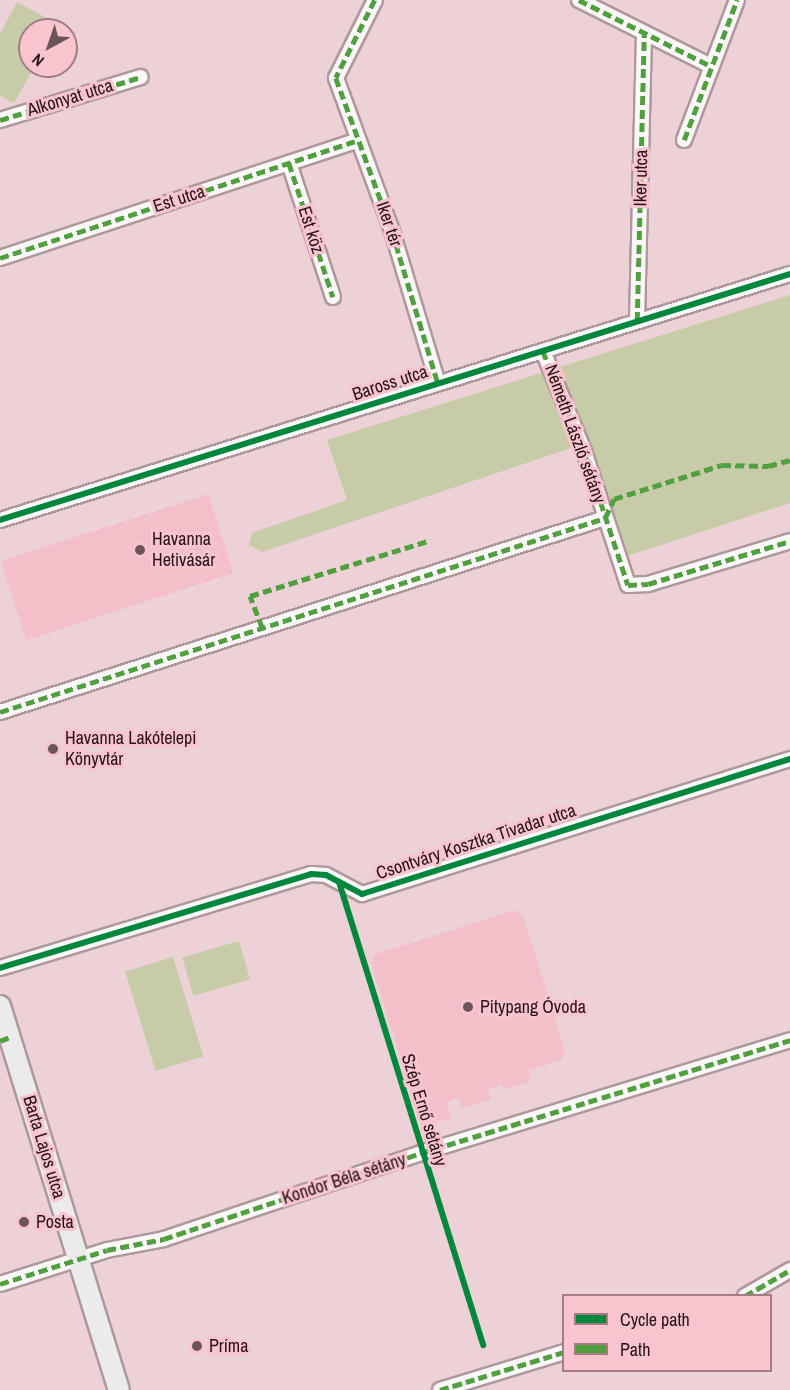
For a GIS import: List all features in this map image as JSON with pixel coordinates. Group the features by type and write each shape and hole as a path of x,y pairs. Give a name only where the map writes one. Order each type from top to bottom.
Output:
{"street":[{"name":"Iker tér","path":"375,0 339,68 338,88 393,231 438,383"},
{"path":"579,0 644,35 711,66"},
{"path":"684,140 737,0"},
{"name":"Iker utca","path":"638,321 644,35"},
{"name":"Alkonyat utca","path":"0,120 141,77"},
{"name":"Est utca","path":"0,258 358,140"},
{"name":"Est köz","path":"289,163 333,297"},
{"name":"Baross utca","path":"0,520 790,274"},
{"name":"Németh László sétány","path":"543,351 605,518"},
{"path":"0,712 605,518 628,585 648,584 790,541"},
{"name":"Csontváry Kosztka Tivadar utca","path":"0,968 311,874 326,875 362,894 790,759"},
{"name":"Barta Lajos utca","path":"0,1006 5,1039 119,1390"},
{"name":"Kondor Béla sétány","path":"0,1284 78,1259 164,1239 421,1153 790,1040"},
{"path":"748,1294 790,1270"},
{"path":"440,1390 562,1353"}],"shaded area":[{"path":"208,494 234,573 26,640 1,561"},
{"name":"Pitypang Óvoda","path":"515,910 523,915 565,1051 561,1060 528,1070 531,1081 503,1090 501,1085 488,1089 491,1100 462,1108 459,1098 446,1102 451,1118 422,1127 371,963 376,954"}],"green space":[{"path":"17,2 47,18 18,18 18,78 28,78 14,103 0,96 0,34"},
{"path":"790,295 790,503 612,561 574,447 262,552 249,545 252,533 347,500 327,440"},
{"path":"239,941 250,979 193,996 182,957"},
{"path":"173,957 203,1056 156,1071 125,972"}],"marked path":[{"path":"375,0 336,78 392,231 438,383"},
{"path":"579,0 711,66"},
{"path":"684,140 737,0"},
{"path":"637,321 644,35"},
{"path":"0,120 141,77"},
{"path":"0,258 358,140"},
{"path":"289,163 333,297"},
{"path":"543,351 584,451 628,585 648,584 790,541"},
{"path":"605,518 614,499 722,465 768,466 790,460"},
{"path":"0,712 605,518"},
{"path":"262,628 250,596 431,540"},
{"path":"0,1041 10,1037"},
{"path":"0,1284 107,1250 164,1239 421,1153 790,1040"},
{"path":"748,1294 790,1270"},
{"path":"440,1390 562,1353"}],"cycle path":[{"path":"0,520 790,274"},
{"path":"0,968 311,874 326,875 362,894 790,759"},
{"name":"Szép Ernő sétány","path":"339,882 483,1345"}],"place":[{"name":"Havanna Hetivásár","path":"140,550"},
{"name":"Havanna Lakótelepi Könyvtár","path":"53,749"},
{"name":"Pitypang Óvoda","path":"468,1007"},
{"name":"Posta","path":"24,1222"},
{"name":"Príma","path":"197,1346"}]}
